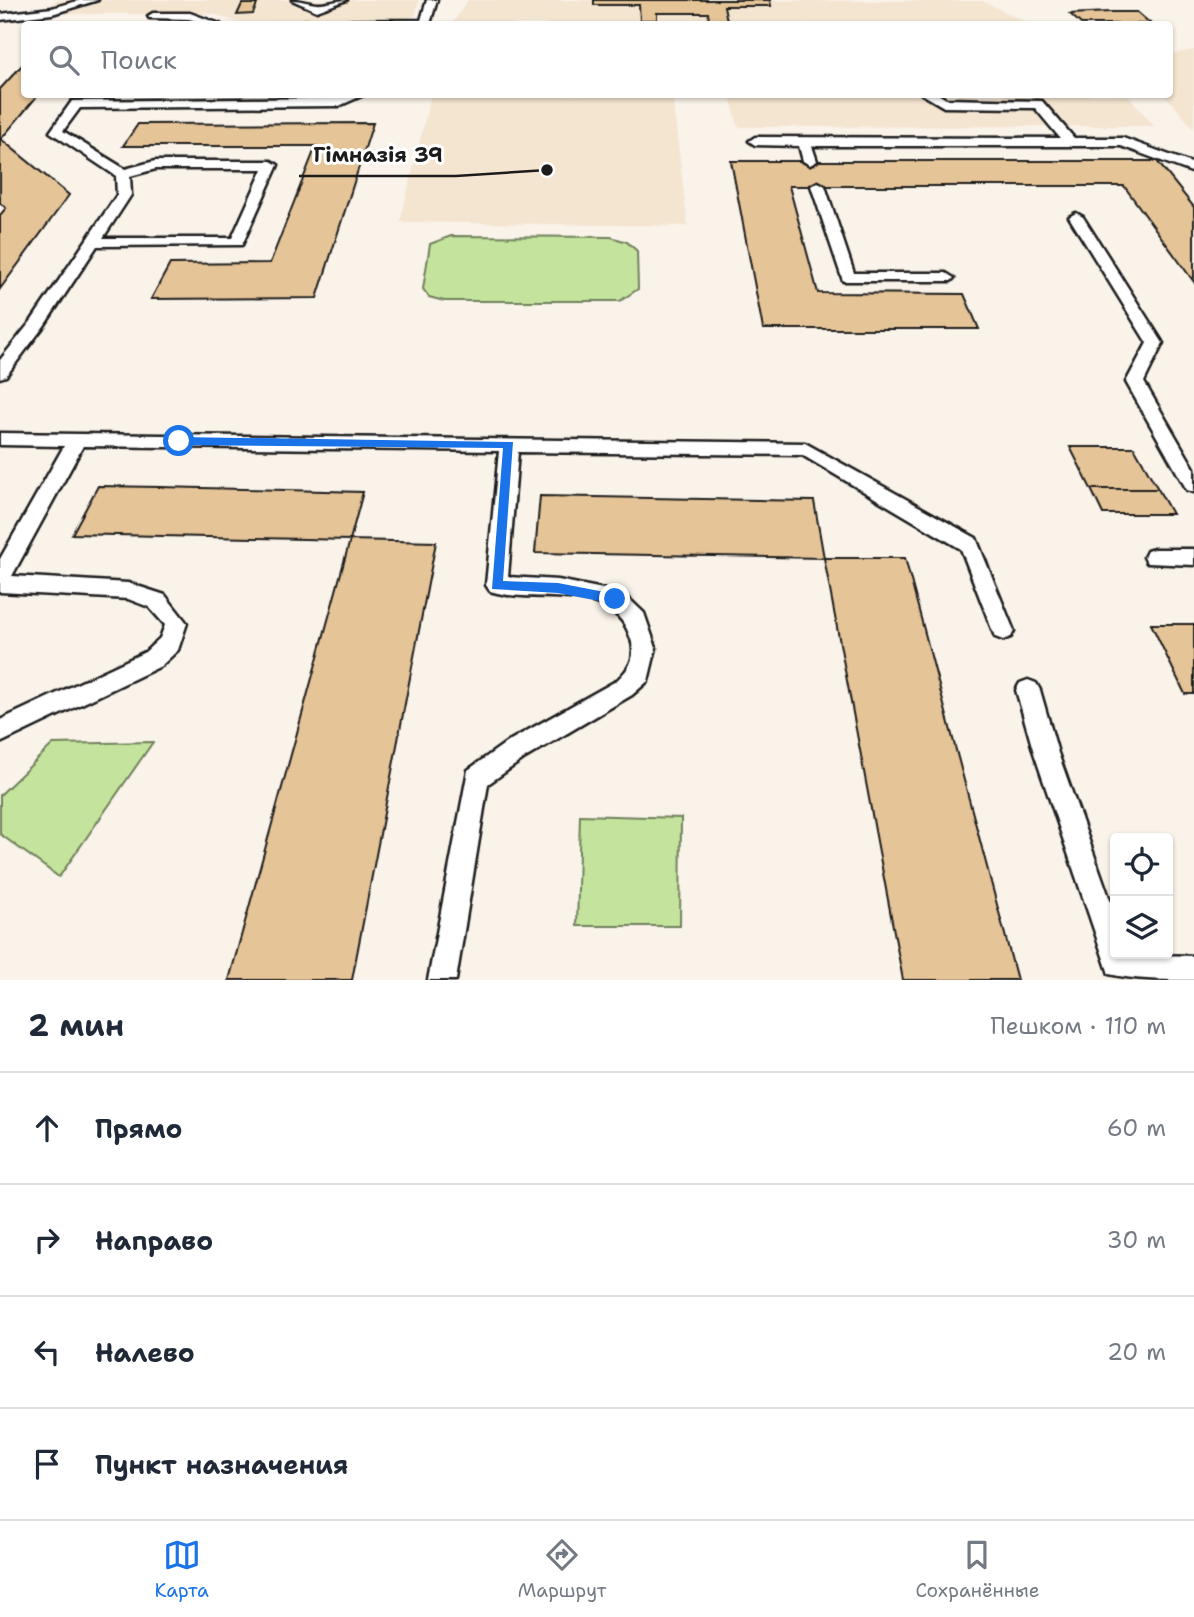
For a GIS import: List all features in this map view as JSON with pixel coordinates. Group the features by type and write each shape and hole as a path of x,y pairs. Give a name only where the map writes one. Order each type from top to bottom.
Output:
{"lane":[{"path":"0,17 52,11 93,0"},
{"path":"297,0 317,8 342,0"},
{"path":"426,21 432,0"},
{"path":"153,16 190,16 206,21"},
{"path":"94,242 237,242 271,165 155,165 123,174 56,132 80,99 339,102 350,98"},
{"path":"935,98 944,103 1038,104 1070,142"},
{"path":"755,141 1124,142 1194,169"},
{"path":"804,142 810,161"},
{"path":"0,372 94,242 124,195 123,174"},
{"path":"818,186 848,278 946,278"},
{"path":"1076,217 1156,343 1135,382 1194,485"},
{"path":"0,439 805,449 968,544 1003,631"},
{"path":"0,578 77,440"},
{"path":"442,980 477,778 516,750 624,688 640,674 645,648 636,619 615,599 558,588 497,585 509,445"},
{"path":"1154,557 1194,558"},
{"path":"0,584 128,590 157,601 176,624 170,643 153,659 0,732"},
{"path":"1028,690 1046,753 1110,936"},
{"path":"1118,959 1119,964 1194,970"}],"shaded area":[{"path":"56,0 419,0 415,16 403,20 233,21 214,14 67,14 51,5"},
{"path":"468,0 983,1 1024,21 454,21"},
{"path":"1194,50 1194,129 1168,98 1173,98 1173,54"},
{"path":"430,98 672,98 688,226 400,222"},
{"path":"731,98 1131,98 1154,126 738,127"}],"green space":[{"path":"451,236 611,237 627,242 637,251 638,289 620,301 444,301 429,297 423,289 430,244"},
{"path":"153,742 59,877 0,834 0,795 53,744"},
{"path":"580,815 681,818 680,926 577,926"}],"building":[{"path":"594,0 770,0 771,6 724,6 727,21 709,20 708,13 657,13 657,20 640,20 639,5 594,5"},
{"path":"242,4 257,4 253,14 237,15"},
{"path":"1137,12 1148,21 1078,21 1070,14"},
{"path":"21,66 21,98 36,98 1,139 69,195 0,289 0,215 6,208 0,203 0,89"},
{"path":"373,123 317,298 151,299 170,264 270,263 316,146 123,146 138,124"},
{"path":"731,161 1157,161 1194,207 1194,282 1124,186 789,186 818,293 964,294 979,329 763,329"},
{"path":"1070,447 1134,447 1158,489 1091,489"},
{"path":"98,486 363,492 350,540 72,534"},
{"path":"1091,489 1158,489 1172,514 1103,514"},
{"path":"540,496 814,501 824,558 535,553"},
{"path":"350,540 436,542 352,980 229,980"},
{"path":"824,558 905,558 1017,980 903,980"},
{"path":"1151,624 1194,624 1194,694 1185,694"}],"place":[{"name":"Гімназія 39","path":"547,170"}],"route":[{"path":"179,441 509,445 497,585 558,588 615,599"}]}
